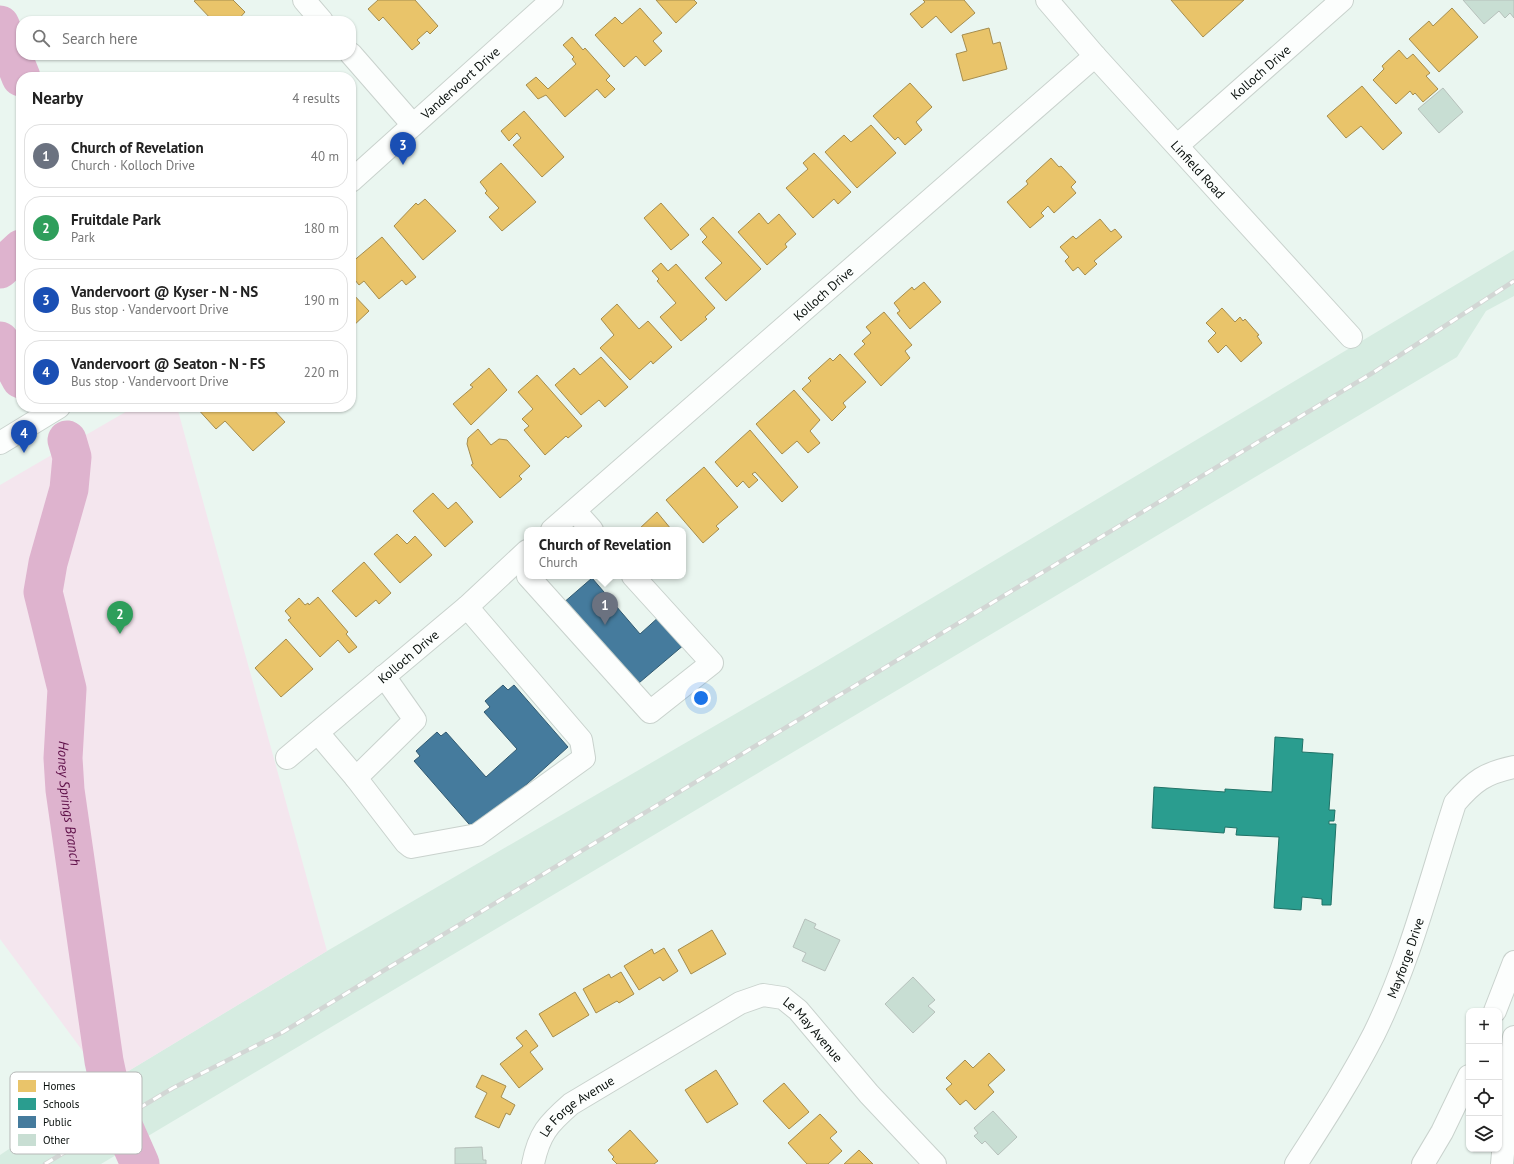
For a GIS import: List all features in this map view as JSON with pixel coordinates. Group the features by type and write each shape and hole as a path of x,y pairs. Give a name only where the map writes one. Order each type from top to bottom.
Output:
{"main road":[{"path":"304,0 318,16"},
{"name":"Vandervoort Drive","path":"356,176 552,0"},
{"name":"Linfield Road","path":"1047,0 1095,56 1178,145 1351,337"},
{"name":"Kolloch Drive","path":"1178,145 1342,0"},
{"name":"Kolloch Drive","path":"555,527 1095,56"},
{"path":"356,60 413,125"},
{"path":"0,443 51,412"},
{"path":"575,510 589,527"},
{"name":"Kolloch Drive","path":"287,758 467,607 524,566"},
{"path":"535,579 650,712 712,663 637,579"},
{"path":"318,733 356,778 406,843 411,847 477,835 584,758 581,740 467,607"},
{"path":"356,778 415,720 384,676"},
{"name":"Mayforge Drive","path":"1296,1164 1330,1112 1374,1034 1404,962 1455,803 1470,786 1493,771 1514,766"},
{"path":"1496,1008 1514,962"},
{"name":"Le May Avenue","path":"638,1063 740,1003 763,995 783,998 798,1010 869,1094 935,1164"},
{"path":"1502,1164 1514,1037"},
{"name":"Le Forge Avenue","path":"533,1164 537,1144 552,1121 571,1104 638,1063"},
{"path":"1423,1164 1442,1132 1467,1080"}],"shaded area":[{"path":"1514,250 1514,296 1486,311 1457,357 142,1140 142,1072 127,1072 327,951 818,666"},
{"path":"125,412 178,412 327,951 127,1072 98,1072 0,939 0,485"},
{"path":"10,1148 10,1154 118,1154 101,1164 0,1164 0,1155"}],"building: Homes":[{"path":"233,0 245,12 241,16 208,16 194,1"},
{"path":"378,0 415,0 438,26 430,34 427,31 417,40 420,43 412,50 383,17 379,21 368,9"},
{"path":"656,0 694,0 697,3 676,23"},
{"path":"923,0 964,0 975,13 951,33 936,16 922,28 910,14 925,2"},
{"path":"1171,0 1244,0 1203,37"},
{"path":"640,8 662,33 653,41 662,51 645,66 636,56 624,67 595,35 615,17 622,24"},
{"path":"1452,8 1478,37 1439,72 1409,39 1429,21 1433,26"},
{"path":"989,28 993,44 1000,42 1007,69 963,81 956,54 967,51 962,35"},
{"path":"572,37 583,50 585,48 610,76 606,80 615,89 605,98 597,89 565,117 546,95 538,99 526,85 536,77 548,89 576,64 572,59 574,57 563,45"},
{"path":"1399,50 1407,59 1413,54 1430,73 1426,76 1438,89 1423,102 1415,93 1413,95 1410,91 1396,104 1373,80 1384,69 1382,66"},
{"path":"910,83 932,107 916,122 922,130 905,145 898,137 895,140 873,116"},
{"path":"1362,86 1402,133 1383,150 1361,126 1346,138 1327,116"},
{"path":"524,111 564,157 542,177 513,145 521,138 517,133 509,141 501,131"},
{"path":"871,125 896,153 857,188 825,152 844,135 851,142"},
{"path":"814,153 851,192 838,204 834,199 813,218 786,188 808,169 803,163"},
{"path":"1051,158 1076,182 1071,187 1076,193 1054,213 1048,206 1041,213 1044,216 1030,228 1007,202 1028,184 1026,181"},
{"path":"501,163 536,202 502,231 489,217 499,208 485,193 487,191 480,182"},
{"path":"425,199 456,231 423,260 394,226 416,203 418,205"},
{"path":"661,203 689,235 671,250 644,218"},
{"path":"759,213 768,224 779,214 796,234 785,244 787,247 767,265 738,232"},
{"path":"713,217 761,269 726,301 705,278 722,263 702,242 707,237 700,229"},
{"path":"1100,219 1111,232 1115,229 1122,237 1094,261 1097,264 1085,275 1078,267 1073,271 1065,261 1069,257 1060,247 1073,236 1076,239"},
{"path":"382,237 416,277 406,285 402,280 379,299 364,281 359,285 356,281 356,259"},
{"path":"661,263 668,271 676,264 715,308 705,317 707,319 681,341 660,317 676,303 657,281 659,279 652,271"},
{"path":"924,282 941,302 910,329 897,313 900,311 894,303 912,287 914,290"},
{"path":"356,297 369,311 356,323"},
{"path":"617,304 639,329 648,321 672,347 653,364 651,361 630,380 600,348 614,335 601,319"},
{"path":"1222,308 1235,322 1240,317 1243,321 1245,319 1259,335 1257,336 1262,343 1241,362 1226,345 1218,353 1208,341 1216,333 1206,323"},
{"path":"884,312 912,345 905,351 910,358 881,386 854,354 865,344 862,341 871,333 866,327"},
{"path":"840,354 866,382 843,403 846,407 832,421 802,389 811,381 808,378 830,358 833,361"},
{"path":"601,357 628,387 605,407 599,400 581,415 555,385 574,368 580,375"},
{"path":"489,368 507,390 471,425 453,404 473,387 470,385"},
{"path":"537,375 582,426 568,438 566,436 545,455 524,430 529,426 522,419 533,409 518,392"},
{"path":"794,390 820,420 810,431 820,443 808,453 797,441 782,454 756,424"},
{"path":"201,412 276,412 285,422 253,451 225,421 216,429"},
{"path":"478,429 491,445 499,439 507,440 530,466 519,476 522,479 500,498 471,465 473,464 467,444 468,438"},
{"path":"750,430 798,487 782,502 755,472 752,474 758,480 749,488 743,481 737,487 715,462"},
{"path":"704,467 738,507 716,526 719,529 703,543 666,500"},
{"path":"433,493 448,509 456,502 473,522 445,547 413,511"},
{"path":"657,512 669,527 641,527"},
{"path":"397,534 407,544 415,536 432,555 400,583 374,554"},
{"path":"364,562 391,593 379,604 376,600 356,617 332,591"},
{"path":"318,597 348,632 346,634 357,647 349,653 338,640 320,657 288,620 291,618 285,611 299,598 305,605 308,603 309,605"},
{"path":"286,639 313,669 281,697 255,668"},
{"path":"712,930 726,954 691,974 678,950"},
{"path":"664,948 678,971 663,981 660,977 639,990 624,966 652,949 654,954"},
{"path":"621,972 634,994 619,1003 617,1001 596,1013 583,989 609,974 611,978"},
{"path":"575,992 589,1015 553,1037 539,1014"},
{"path":"526,1030 538,1046 530,1052 543,1069 519,1088 500,1064 523,1046 516,1038"},
{"path":"989,1053 1005,1070 988,1085 994,1092 975,1110 966,1100 960,1105 946,1089 952,1084 946,1078 965,1060 973,1068"},
{"path":"716,1070 738,1104 707,1123 685,1090"},
{"path":"482,1075 506,1086 501,1097 515,1105 510,1115 506,1113 499,1128 475,1117 487,1093 476,1087"},
{"path":"784,1083 809,1112 789,1129 763,1101"},
{"path":"820,1114 837,1132 830,1138 842,1151 828,1164 807,1164 788,1143"},
{"path":"630,1130 658,1161 654,1164 617,1164 612,1159 614,1157 608,1150"},
{"path":"859,1150 873,1164 844,1164"}],"building: Schools":[{"path":"1275,737 1303,739 1302,752 1333,754 1329,810 1335,810 1334,821 1329,821 1329,824 1336,824 1331,905 1322,905 1322,899 1302,897 1301,910 1274,908 1279,837 1236,835 1237,828 1225,827 1224,833 1152,828 1154,787 1225,792 1225,789 1272,792"}],"building: Public":[{"path":"591,579 593,579 640,634 661,615 685,644 633,688 562,604"},
{"path":"503,685 508,690 514,685 568,747 475,831 414,761 420,756 416,751 437,732 441,736 446,732 486,777 517,749 484,712 490,707 485,701"}],"building: Other":[{"path":"1463,0 1514,0 1514,18 1510,13 1505,18 1499,11 1484,24"},
{"path":"1443,88 1463,112 1439,133 1418,109"},
{"path":"805,919 816,924 814,928 840,940 825,971 802,961 806,953 793,947"},
{"path":"913,977 935,1000 928,1006 935,1012 913,1033 885,1004"},
{"path":"993,1111 1017,1137 998,1155 985,1141 982,1144 974,1136 978,1133 974,1128"},
{"path":"482,1147 483,1160 486,1160 486,1164 455,1164 455,1148"}],"waterway":[{"name":"Honey Springs Branch","path":"0,25 19,72"},
{"name":"Honey Springs Branch","path":"0,269 16,254"},
{"name":"Honey Springs Branch","path":"0,341 16,370"},
{"name":"Honey Springs Branch","path":"67,440 72,457 69,489 48,563 43,592 67,689 63,758 65,790 106,1072"},
{"name":"Honey Springs Branch","path":"136,1154 140,1164"}],"railway":[{"path":"142,1106 173,1088 283,1032 1374,372 1514,281"},
{"path":"45,1164 62,1154"}],"place":[{"name":"Vandervoort @ Kyser - N - NS","path":"403,165"},
{"name":"Vandervoort @ Seaton - N - FS","path":"24,453"},
{"name":"Church of Revelation","path":"605,625"},
{"name":"Fruitdale Park","path":"120,634"}]}
